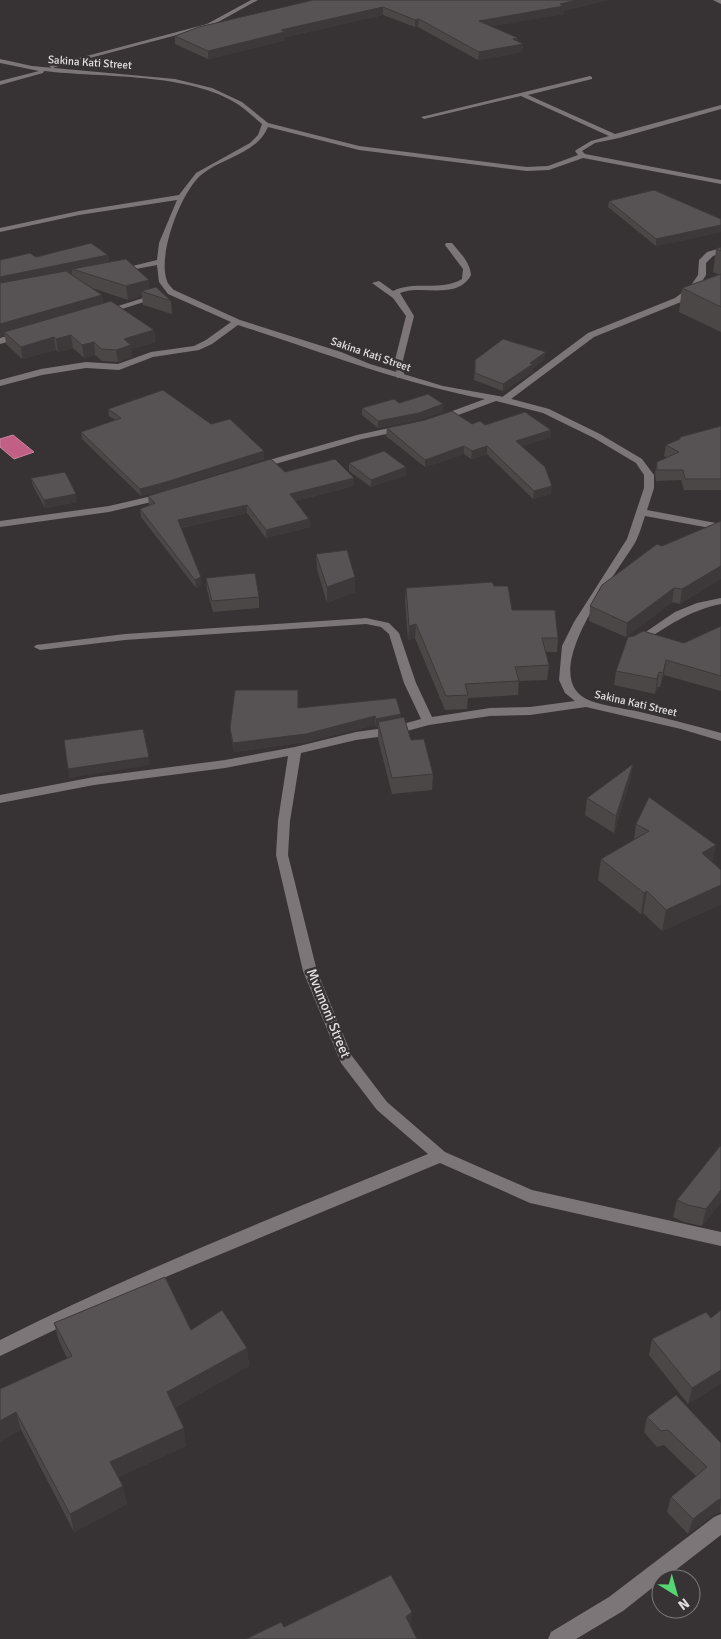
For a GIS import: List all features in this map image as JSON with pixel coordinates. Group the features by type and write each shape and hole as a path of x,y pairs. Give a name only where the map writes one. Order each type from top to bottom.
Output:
{"street":[{"path":"38,70 125,49 209,25 255,0"},
{"path":"716,0 721,2"},
{"name":"Sakina Kati Street","path":"0,61 38,70 138,76 179,82 202,88 236,102 259,116 266,124"},
{"path":"0,83 50,70"},
{"path":"424,117 590,78"},
{"path":"521,94 617,137"},
{"path":"583,156 578,151 593,142 617,137 721,107"},
{"path":"94,314 171,292 163,282 161,262 163,243 184,191 198,174 252,144 261,136 266,124 359,148 527,170 548,168 583,156 721,182"},
{"path":"0,230 80,213 182,197"},
{"path":"396,296 396,292 402,289 436,289 459,284 467,279 469,274 468,268 449,245"},
{"path":"430,422 499,399 591,336 678,300 693,289 702,275 702,262 710,254 721,250"},
{"path":"108,272 161,262"},
{"path":"376,283 396,296 404,305 410,321 398,360 400,376"},
{"name":"Sakina Kati Street","path":"171,292 237,322 338,354 367,366 442,388 499,399 546,411 572,423 639,461 648,475 649,488 632,540 579,622 568,646 565,680 569,691 586,703 684,726 721,737"},
{"path":"0,383 41,372 86,365 119,367 151,355 196,348 209,342 237,322"},
{"path":"0,341 34,331"},
{"path":"250,469 360,436 412,426"},
{"path":"0,524 109,508 179,492"},
{"path":"641,512 721,527"},
{"path":"628,647 679,614 701,605 721,601"},
{"path":"40,647 124,637 284,625 366,621 385,624 394,633 410,683 428,721"},
{"path":"0,799 94,782 225,764 295,751 428,721 490,712 530,711 586,703"},
{"name":"Mvumoni Street","path":"295,751 284,821 282,855 310,971 346,1059 382,1106 440,1156 530,1196 721,1239"},
{"path":"0,1348 70,1312 212,1250 440,1156"},
{"path":"558,1639 616,1604 721,1523"}],"shaded area":[{"path":"13,435 34,452 14,459 0,447 0,439"}],"building":[{"path":"313,0 578,0 560,4 564,6 479,21 518,38 513,39 523,44 479,52 419,19 415,20 383,7 281,30 285,32 208,51 175,36 199,27"},
{"path":"654,190 721,219 721,225 656,239 609,201"},
{"path":"91,243 108,255 0,277 0,260 30,253 36,257"},
{"path":"126,259 149,280 126,286 72,269"},
{"path":"66,271 102,295 0,324 0,283"},
{"path":"721,274 721,307 682,288"},
{"path":"156,287 171,301 141,291"},
{"path":"111,301 154,330 124,339 131,345 116,350 101,349 94,342 82,345 71,335 56,339 54,337 21,347 4,332"},
{"path":"503,339 546,352 530,363 533,364 503,384 475,373 475,360"},
{"path":"163,390 211,424 230,419 264,451 140,489 81,432 121,418 108,409"},
{"path":"428,394 443,404 419,413 378,421 362,408 394,399 399,403"},
{"path":"452,411 472,424 480,421 485,425 525,412 551,430 516,441 545,467 552,486 534,491 487,446 472,451 464,446 425,460 387,428 425,420"},
{"path":"721,426 721,479 685,479 683,470 657,470 657,462 679,452 666,445 680,439 680,437"},
{"path":"384,451 406,467 371,480 349,463"},
{"path":"271,459 285,472 335,459 354,478 290,494 309,519 266,530 247,505 178,520 201,577 195,580 140,509 155,503 148,496"},
{"path":"65,472 76,494 44,500 31,478"},
{"path":"721,521 721,566 682,589 674,588 627,623 590,606 602,585 657,544 662,546"},
{"path":"347,550 355,577 327,587 316,554"},
{"path":"255,573 259,597 212,601 206,578"},
{"path":"492,582 494,586 508,586 512,610 555,610 558,638 542,638 549,665 515,667 519,681 465,684 468,695 446,696 416,624 409,626 406,588"},
{"path":"721,626 721,676 666,660 663,673 659,672 657,679 616,671 628,637 643,631 684,643"},
{"path":"235,690 298,690 298,708 396,698 401,714 376,719 375,716 306,734 233,743 230,728"},
{"path":"404,717 411,740 424,739 433,774 392,778 378,722"},
{"path":"143,729 149,757 68,769 64,740"},
{"path":"633,764 616,816 587,798"},
{"path":"649,797 716,845 702,853 721,870 721,885 666,910 647,891 644,893 601,859 649,831 636,824"},
{"path":"720,1146 721,1190 706,1209 688,1205 677,1200"},
{"path":"165,1277 191,1330 222,1310 247,1348 167,1392 184,1428 110,1462 123,1486 70,1514 16,1412 0,1421 0,1389 72,1356 54,1323"},
{"path":"721,1310 721,1370 692,1388 652,1339 706,1312 711,1318"},
{"path":"676,1395 721,1443 721,1499 693,1519 671,1497 707,1467 668,1430 661,1431 647,1417"},
{"path":"391,1575 412,1612 406,1617 417,1639 246,1639 281,1622 284,1627"}]}
